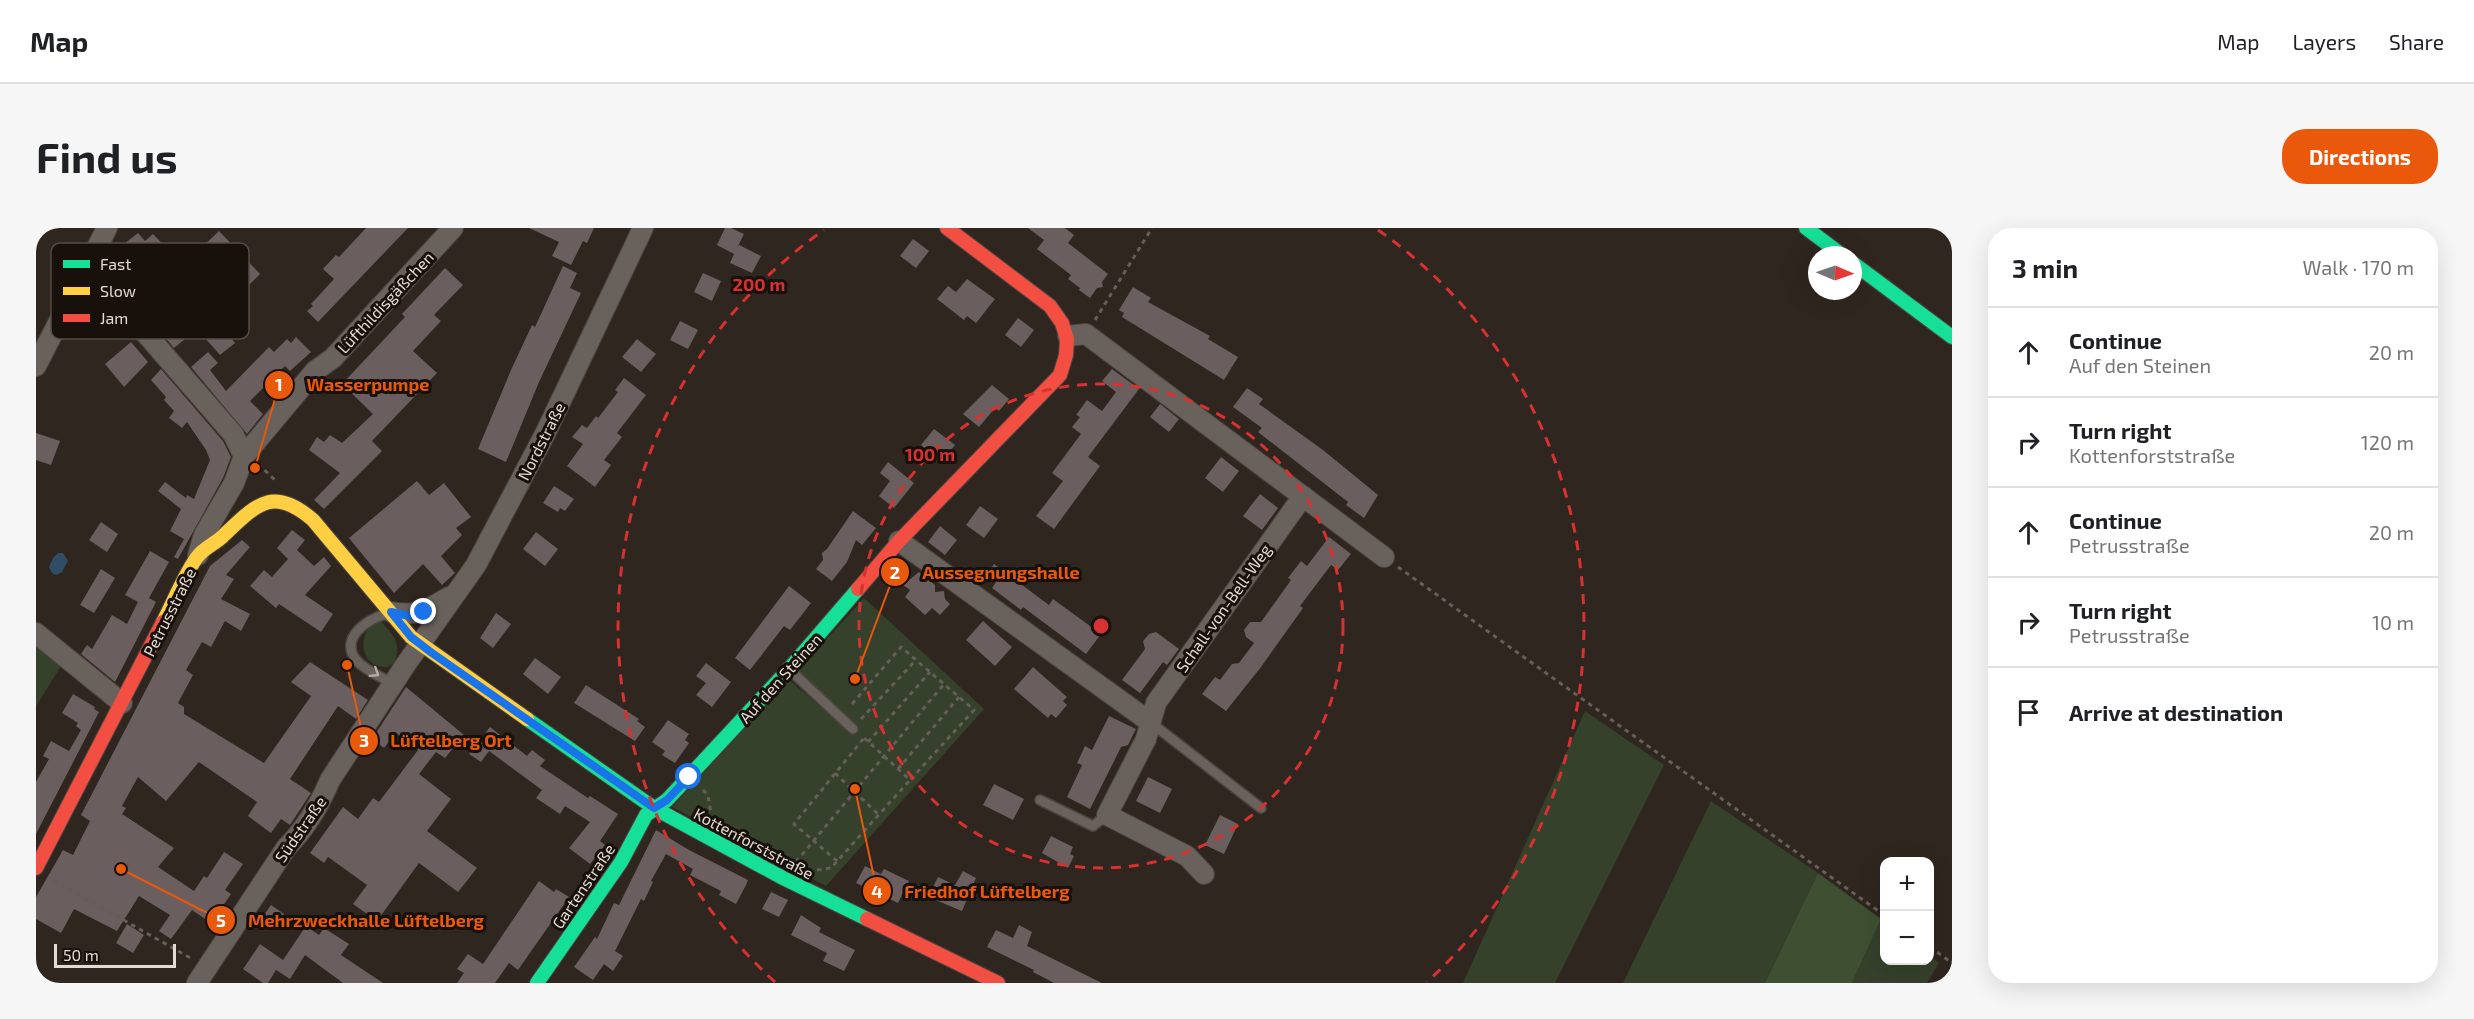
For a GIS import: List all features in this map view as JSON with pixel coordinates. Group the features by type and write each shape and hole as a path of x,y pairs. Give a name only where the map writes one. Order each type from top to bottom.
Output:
{"street":[{"path":"100,243 107,228"},
{"name":"Lüfthildisgäßchen","path":"198,555 204,535 234,483 244,456 315,371 333,358 453,228"},
{"name":"Nordstraße","path":"421,645 476,565 525,474 643,228"},
{"path":"947,228 1050,306 1077,335 1213,427 1383,557"},
{"path":"1806,228 1830,246"},
{"path":"1862,270 1952,338"},
{"name":"Auf den Steinen","path":"654,808 667,800 689,777 789,669 899,541 1060,375 1077,335"},
{"path":"36,366 51,337"},
{"path":"151,339 233,434 244,456"},
{"name":"Schall-von-Bell-Weg","path":"1107,815 1146,739 1156,703 1302,496"},
{"name":"Petrusstraße","path":"41,872 122,703 198,555 215,544 238,520 257,507 269,502 284,502 295,506 313,520 411,637 421,645"},
{"path":"899,541 1150,722"},
{"path":"391,612 409,616 424,612 454,594"},
{"path":"36,633 122,703"},
{"name":"Südstraße","path":"202,975 286,848 296,838 323,797 330,780 421,645"},
{"name":"Kottenforststraße","path":"421,645 654,808 783,878 998,983"},
{"name":"Gartenstraße","path":"544,981 621,862 646,815 654,808"},
{"path":"1107,815 1187,856 1204,874"}],"lane":[{"path":"391,612 375,617 359,627 352,640 352,652 357,661 393,684"},
{"path":"789,669 853,729"},
{"path":"1150,722 1262,808"},
{"path":"1040,800 1093,826 1107,815"}],"path":[{"path":"1077,335 1152,228"},
{"path":"1383,557 1880,912"},
{"path":"811,869 831,868 974,710 901,647 852,704"},
{"path":"910,780 853,729 916,660"},
{"path":"868,742 930,672"},
{"path":"783,878 944,684"},
{"path":"898,769 959,697"},
{"path":"837,861 794,824 864,738"},
{"path":"836,773 880,816"},
{"path":"689,777 708,795 715,841"},
{"path":"795,863 803,866"},
{"path":"41,872 202,975"},
{"path":"1934,950 1952,963"}],"green space":[{"path":"864,598 984,709 826,886 672,807 789,680 846,728 852,720 797,672"},
{"path":"381,621 393,635 397,644 395,662 388,667 374,664 369,660 364,649 363,642 368,629"},
{"path":"36,642 63,663 36,706"},
{"path":"1585,711 1664,765 1555,983 1463,983"},
{"path":"1711,801 1818,873 1765,983 1623,983"},
{"path":"1818,873 1880,918 1852,983 1765,983"},
{"path":"1880,921 1880,965 1934,965 1934,959 1939,963 1927,983 1852,983"}],"water":[{"path":"58,553 63,553 68,561 62,572 56,575 49,567"}],"building":[{"path":"366,228 408,228 318,322 307,311 334,279 323,269 336,255 339,257"},
{"path":"529,228 594,228 587,243 583,241 571,265 552,256 559,242"},
{"path":"725,228 731,228 744,234 737,248 739,245 761,256 752,273 730,263 734,254 717,245"},
{"path":"1028,228 1065,228 1074,235 1068,243 1108,274 1102,282 1103,287 1097,288 1090,298 1079,290 1080,288 1068,279 1071,275 1037,249 1044,240"},
{"path":"219,231 230,243 206,243"},
{"path":"138,233 145,241 153,234 162,243 125,243"},
{"path":"913,239 929,251 916,268 900,256"},
{"path":"249,262 260,274 249,285"},
{"path":"563,266 577,273 570,288 581,293 539,382 506,462 478,449 511,370 532,325 535,327"},
{"path":"445,268 463,285 434,315 441,321 413,351 437,373 372,441 382,451 324,509 314,500 340,473 309,450 317,437 324,442 330,435 342,443 373,414 342,384 405,317 402,314"},
{"path":"703,273 721,281 712,301 694,292"},
{"path":"967,279 995,299 976,323 967,316 964,320 937,299 948,286 956,292"},
{"path":"1133,287 1151,298 1148,302 1210,336 1208,339 1238,357 1224,380 1122,317 1124,313 1119,310"},
{"path":"1018,318 1034,330 1021,347 1005,335"},
{"path":"680,321 698,330 688,349 670,340"},
{"path":"296,337 311,352 290,371 285,366 250,401 263,414 247,434 191,367 208,352 218,363 210,370 226,391 269,347 274,352 287,339 291,343"},
{"path":"166,339 185,339 174,348"},
{"path":"206,339 232,339 235,343 220,355"},
{"path":"637,339 656,354 641,372 622,357"},
{"path":"131,342 148,362 124,387 105,364"},
{"path":"161,369 223,441 231,457 223,478 178,559 174,557 184,539 170,531 181,509 158,491 165,482 186,498 187,495 194,499 210,460 187,422 182,428 169,418 174,411 164,400 166,397 151,380"},
{"path":"1112,369 1139,389 1088,457 1100,466 1054,529 1036,516 1063,481 1052,473 1081,434 1072,427 1080,417 1076,415 1087,400 1102,411 1116,392 1102,381"},
{"path":"624,378 646,395 617,433 622,437 604,460 611,465 595,487 567,466 583,444 572,437 582,425 587,428 596,416 598,418 618,392 615,390"},
{"path":"992,385 1009,399 999,411 995,408 979,427 963,414"},
{"path":"1247,388 1263,399 1259,404 1323,450 1378,495 1364,518 1346,505 1348,502 1258,432 1262,428 1233,407"},
{"path":"1160,404 1179,419 1169,432 1150,417"},
{"path":"934,429 955,445 942,462 921,445"},
{"path":"36,433 60,441 51,465 36,460"},
{"path":"1221,457 1239,471 1223,492 1205,478"},
{"path":"888,462 914,483 894,508 879,496 890,481 880,473"},
{"path":"417,481 429,495 444,483 471,517 456,528 462,535 441,556 455,573 442,585 423,564 394,593 349,538"},
{"path":"554,486 574,499 565,511 560,508 558,512 543,503"},
{"path":"1260,494 1278,508 1262,530 1243,516"},
{"path":"980,506 998,519 984,538 966,525"},
{"path":"853,511 876,528 862,545 856,540 847,562 832,581 816,569 823,560 822,553"},
{"path":"101,522 118,534 107,552 89,540"},
{"path":"940,526 957,540 945,555 928,542"},
{"path":"292,530 305,540 297,550 314,566 324,557 331,566 305,595 333,614 321,632 279,604 276,608 250,586 264,570 272,577 288,559 277,548"},
{"path":"536,532 558,549 545,566 523,549"},
{"path":"1329,537 1351,554 1338,570 1331,565 1300,606 1303,608 1261,667 1226,711 1202,694 1215,677 1220,680 1232,664 1239,663 1254,643 1246,637 1244,630 1250,622 1261,622 1291,580 1288,578 1301,561 1307,566"},
{"path":"242,540 250,547 226,575 234,579 221,599 250,614 241,631 225,621 211,647 202,642 186,670 193,675 178,703 184,707 184,714 264,763 311,696 291,682 310,662 368,700 356,719 338,706 290,779 311,793 290,825 281,819 271,833 248,816 257,802 199,762 166,801 138,777 122,806 126,808 122,814 174,848 158,867 194,891 204,876 207,878 224,852 243,864 225,890 231,894 211,923 192,910 171,939 159,931 170,915 139,896 117,931 74,909 61,933 36,919 36,897 63,850 73,855 90,821 81,815 210,566"},
{"path":"150,551 169,562 149,598 156,602 115,682 81,654 87,645 92,649 112,615 127,624 138,602 125,595"},
{"path":"994,564 1049,605 1053,599 1101,634 1086,654 1023,607 1021,610 992,588 996,582 986,575"},
{"path":"101,569 115,578 94,613 80,605"},
{"path":"919,572 935,585 935,592 944,591 945,599 950,604 940,615 932,608 925,615 905,597 910,590 903,585"},
{"path":"789,586 811,603 790,630 784,626 750,670 735,658"},
{"path":"496,613 511,624 493,648 480,638"},
{"path":"983,621 1012,647 995,666 966,640"},
{"path":"1156,632 1179,649 1167,665 1163,662 1140,693 1122,680 1145,649 1143,641 1149,634"},
{"path":"535,658 561,677 548,694 523,674"},
{"path":"706,663 731,682 712,707 696,695 706,683 696,676"},
{"path":"1033,667 1067,697 1063,701 1067,705 1056,718 1051,714 1048,718 1014,689"},
{"path":"586,685 639,719 637,721 645,727 635,741 574,703"},
{"path":"406,687 464,735 445,758 436,752 419,774 451,799 427,831 477,868 458,892 419,863 377,921 353,904 367,885 328,857 324,863 310,853 343,807 358,819 373,798 379,802 418,750 396,733 384,748 372,739"},
{"path":"73,694 95,707 94,709 99,712 36,834 36,782 49,759 43,756 51,741 69,751 81,730 76,726 78,723 62,713"},
{"path":"1109,716 1136,729 1128,745 1121,747 1090,809 1067,797 1082,765 1077,763 1085,746 1092,750"},
{"path":"668,720 689,734 685,740 689,743 675,763 662,755 665,751 652,742"},
{"path":"490,727 527,756 532,750 545,760 540,766 588,798 590,796 618,814 600,841 605,845 590,864 569,848 590,822 565,806 560,814 536,798 542,790 489,751 481,762 469,754"},
{"path":"1148,777 1172,789 1160,813 1136,801"},
{"path":"994,784 1024,799 1013,820 983,805"},
{"path":"1220,815 1238,824 1224,854 1205,845"},
{"path":"656,830 689,850 748,880 746,885 736,904 719,895 721,891 690,875 693,869 666,854 651,881 653,882 644,901 641,899 615,951 623,956 613,971 604,964 593,980 574,967 595,937 597,939 614,903 619,905"},
{"path":"1051,836 1073,847 1070,854 1074,856 1068,868 1042,853"},
{"path":"865,866 881,874 884,869 909,881 898,903 856,883"},
{"path":"963,871 976,878 962,911 928,897 938,877 955,885"},
{"path":"539,881 554,892 556,889 569,897 518,970 509,963 495,983 457,983 464,973 457,969 468,954 483,964"},
{"path":"771,892 788,900 779,917 762,909"},
{"path":"271,905 284,914 273,930 260,921"},
{"path":"801,915 821,928 819,932 855,950 844,971 823,961 827,953 791,935"},
{"path":"127,924 144,935 133,953 116,943"},
{"path":"1019,925 1032,932 1027,946 1102,983 1054,983 1033,972 1034,970 987,947 996,930 1013,938"},
{"path":"306,926 319,935 324,928 349,944 341,955 383,983 343,983 305,955 290,979 276,970 268,983 263,983 243,969 260,944 283,960"}],"traffic: fast":[{"path":"1806,228 1830,246"},
{"path":"1862,270 1952,337"},
{"path":"537,983 621,862 646,815 667,800 789,669 858,589"},
{"path":"527,719 654,808 783,878 867,919"}],"traffic: slow":[{"path":"163,622 189,569 201,553 255,508 265,503 286,503 299,509 313,520 411,637 527,719"}],"traffic: jam":[{"path":"858,589 899,541 1060,375 1066,355 1067,339 1062,323 1050,306 947,228"},
{"path":"36,868 163,622"},
{"path":"867,919 998,983"}],"place":[{"name":"Wasserpumpe","path":"255,468"},
{"name":"Lüftelberg Ort","path":"347,665"},
{"name":"Aussegnungshalle","path":"855,679"},
{"name":"Friedhof Lüftelberg","path":"855,789"},
{"name":"Mehrzweckhalle Lüftelberg","path":"121,869"}],"route":[{"path":"424,612 409,616 391,612 411,637 432,653 654,808 667,800 689,777"}]}
